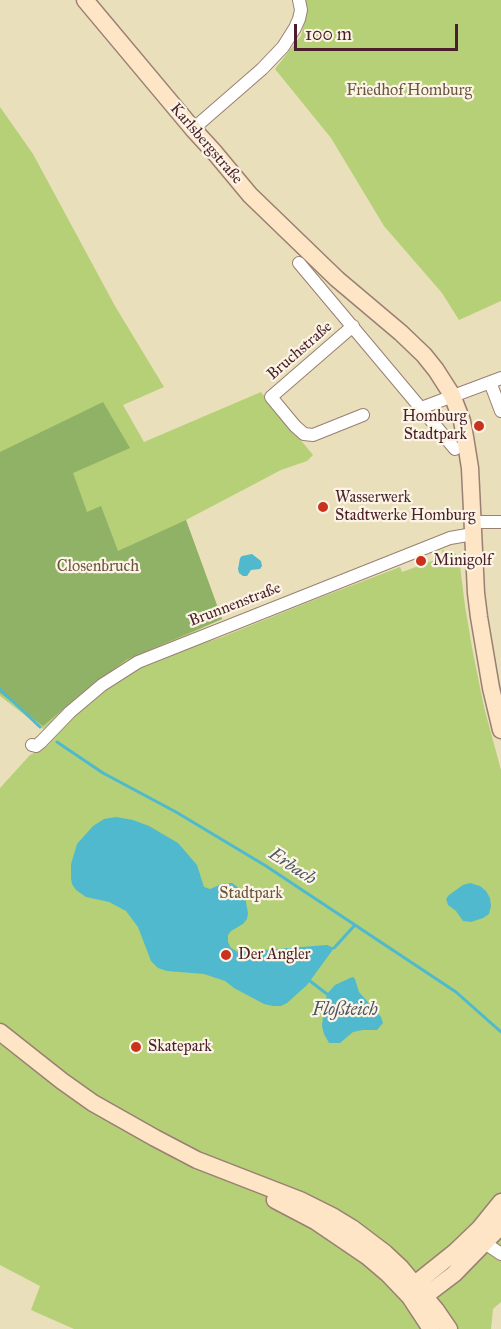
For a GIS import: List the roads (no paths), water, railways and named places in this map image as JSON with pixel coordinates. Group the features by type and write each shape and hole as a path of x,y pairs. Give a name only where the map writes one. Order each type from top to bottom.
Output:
{"main road":[{"name":"Karlsbergstraße","path":"85,0 262,207 337,279 424,355 452,395 462,421 470,468 478,617 501,730"},
{"path":"0,1032 62,1082 93,1102 155,1138 315,1221 341,1237 388,1275 416,1292 449,1329"},
{"path":"416,1292 493,1232 501,1202"},
{"path":"416,1292 431,1329"}],"street":[{"path":"193,129 262,69 283,46 299,19 301,10 299,0"},
{"path":"299,263 454,449"},
{"path":"324,292 337,279"},
{"name":"Bruchstraße","path":"353,326 271,397 294,426 304,434 314,435 363,415"},
{"path":"421,408 495,380 501,411"},
{"path":"473,528 501,522"},
{"name":"Brunnenstraße","path":"32,745 36,746 41,742 70,712 102,685 138,662 473,528"},
{"path":"493,1232 501,1254"}],"water":[{"path":"252,554 261,561 262,566 260,569 251,570 247,576 243,576 238,569 240,558"},
{"path":"116,817 149,826 178,843 197,865 204,887 210,889 224,883 232,883 239,888 245,897 248,913 243,924 228,935 231,948 238,952 327,945 334,948 307,985 287,1003 273,1006 264,1004 225,981 204,974 167,971 158,968 151,961 138,927 126,911 109,902 86,897 72,884 71,864 77,844 93,826 104,819"},
{"path":"470,883 486,891 491,906 489,914 471,922 463,921 448,905 446,899 463,885"},
{"name":"Floßteich","path":"353,977 359,992 381,1017 383,1023 377,1030 353,1032 340,1043 329,1043 322,1026 327,994 335,985"}],"waterway":[{"name":"Erbach","path":"0,689 40,727"},
{"name":"Erbach","path":"57,742 103,773 176,812 266,866 456,992 501,1032"},
{"path":"334,948 355,925"},
{"path":"310,981 327,994"}],"place":[{"name":"Homburg Stadtpark","path":"479,426"},
{"name":"Wasserwerk Stadtwerke Homburg","path":"323,507"},
{"name":"Minigolf","path":"421,561"},
{"name":"Der Angler","path":"226,955"},
{"name":"Skatepark","path":"136,1047"}],"park label":[{"name":"Friedhof Homburg","path":"409,91"},
{"name":"Closenbruch","path":"98,567"},
{"name":"Stadtpark","path":"251,894"}]}
